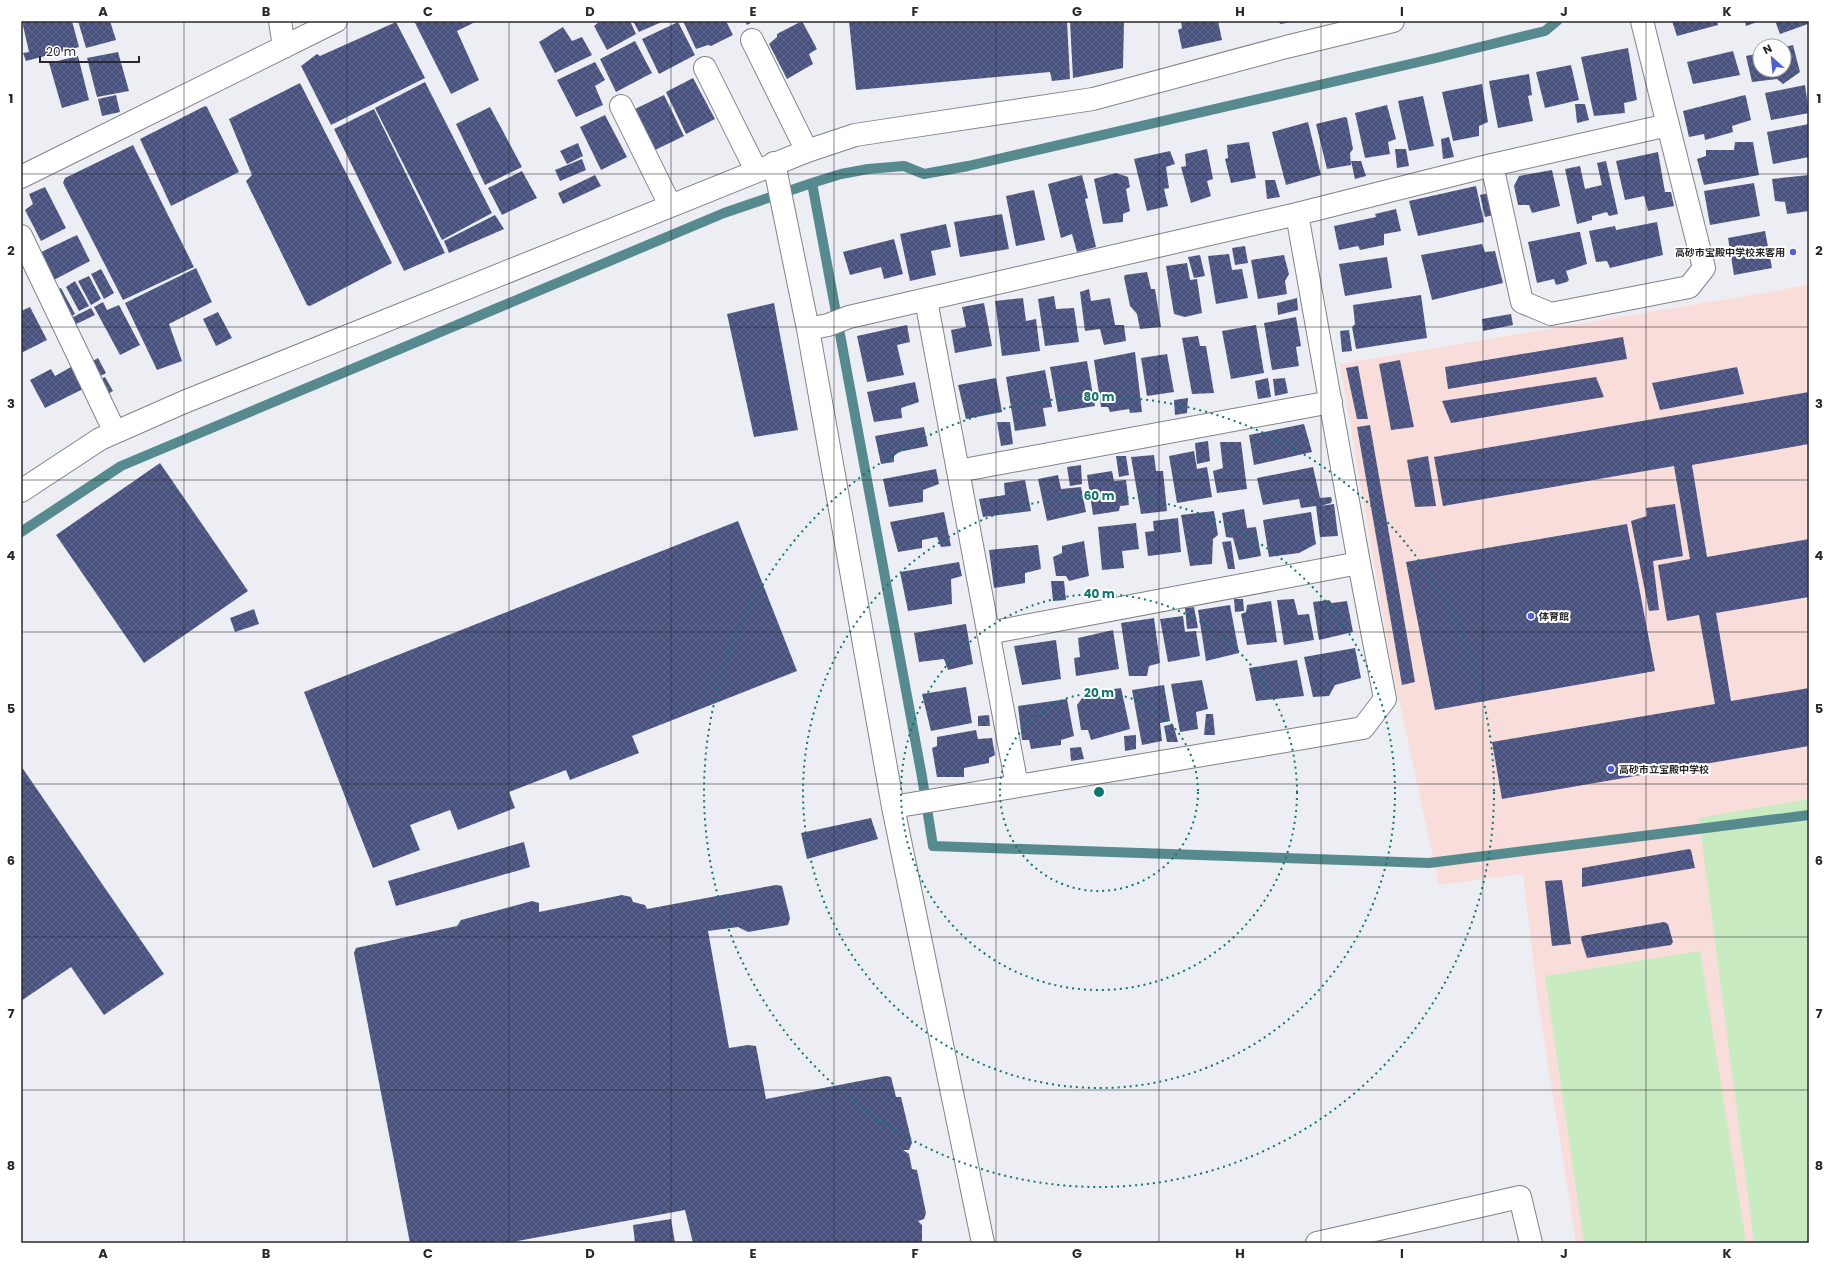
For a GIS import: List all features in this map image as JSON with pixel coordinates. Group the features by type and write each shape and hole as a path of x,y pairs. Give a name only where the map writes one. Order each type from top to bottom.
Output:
{"street":[{"path":"280,21 284,47"},
{"path":"21,177 336,21"},
{"path":"1492,165 1522,302 1551,314 1689,287 1704,268 1642,21"},
{"path":"21,491 100,439 184,402 807,151 855,135 1094,100 1286,47 1385,22"},
{"path":"752,40 807,151"},
{"path":"705,68 765,167 818,327 893,807 982,1243"},
{"path":"621,106 670,205"},
{"path":"818,327 849,317 1297,214 1492,165 1668,125"},
{"path":"893,807 1363,728 1385,699 1359,564 1297,214"},
{"path":"21,236 115,432"},
{"path":"926,300 1017,786"},
{"path":"958,471 1331,402"},
{"path":"988,632 1359,564"},
{"path":"1317,1243 1520,1197 1531,1243"}],"shaded area":[{"name":"高砂市立宝殿中学校","path":"1809,285 1809,1243 1576,1243 1538,1001 1523,874 1439,885 1391,663 1340,364"}],"green space":[{"path":"1809,799 1809,1243 1754,1243 1699,818"},
{"path":"1700,951 1746,1243 1584,1243 1545,976"}],"building":[{"path":"22,21 72,21 79,47 26,61 23,53 29,52"},
{"path":"78,21 110,21 116,40 86,48"},
{"path":"414,21 477,21 457,31 479,80 451,94"},
{"path":"600,21 630,21 636,34 607,50 594,26"},
{"path":"633,21 664,21 639,32"},
{"path":"683,21 726,21 733,35 711,46 708,45 696,49"},
{"path":"745,21 754,21 747,25"},
{"path":"802,21 817,49 809,54 813,64 787,79 769,44 777,37 777,34"},
{"path":"849,21 1067,21 1070,79 1052,81 1050,72 856,90"},
{"path":"1070,21 1124,21 1123,68 1073,78"},
{"path":"1181,21 1218,21 1222,40 1182,49 1178,30 1182,28"},
{"path":"1279,21 1291,21 1291,22 1280,24"},
{"path":"1672,21 1717,21 1718,25 1677,36"},
{"path":"1745,21 1760,21 1746,26"},
{"path":"1775,21 1808,21 1808,24 1780,34"},
{"path":"396,22 425,78 331,125 301,66 317,54 320,56"},
{"path":"678,22 695,55 659,74 642,39"},
{"path":"563,27 572,41 582,37 592,55 555,73 539,42"},
{"path":"635,41 652,73 616,92 600,59"},
{"path":"1792,45 1800,72 1792,78"},
{"path":"1628,48 1637,100 1624,103 1625,113 1594,116 1581,57"},
{"path":"1733,51 1740,75 1693,84 1687,62"},
{"path":"118,52 129,91 97,97 87,58"},
{"path":"1752,55 1752,78 1792,78 1783,84 1777,79 1752,82 1746,56"},
{"path":"78,56 89,100 62,108 49,63"},
{"path":"595,62 605,80 595,86 603,105 576,117 557,80"},
{"path":"1571,65 1579,100 1545,108 1536,72"},
{"path":"1529,74 1532,95 1528,96 1533,121 1498,128 1489,81"},
{"path":"693,78 715,119 686,134 666,92"},
{"path":"425,82 492,213 442,240 375,108"},
{"path":"300,83 392,263 310,306 307,305 246,181 252,175 229,119"},
{"path":"1482,84 1488,122 1479,126 1479,136 1453,141 1442,92"},
{"path":"1805,85 1809,113 1771,120 1765,93"},
{"path":"116,95 120,112 102,116 98,99"},
{"path":"664,95 684,136 655,150 635,109"},
{"path":"1745,95 1751,120 1732,126 1733,132 1705,140 1704,134 1689,137 1683,111"},
{"path":"1423,96 1434,146 1409,151 1398,101"},
{"path":"1575,104 1585,104 1589,120 1577,123"},
{"path":"1387,105 1396,139 1388,142 1390,154 1365,158 1355,113"},
{"path":"205,106 207,107 239,172 171,206 140,139"},
{"path":"490,107 522,167 485,185 456,124"},
{"path":"374,109 445,253 404,271 334,129"},
{"path":"605,115 627,157 601,170 580,127"},
{"path":"1345,117 1347,118 1353,149 1350,153 1351,165 1327,169 1316,124"},
{"path":"1308,122 1321,175 1286,185 1272,132"},
{"path":"1809,124 1809,157 1773,164 1767,132"},
{"path":"1449,137 1454,157 1443,159 1441,139"},
{"path":"1249,142 1256,178 1231,183 1225,159 1228,158 1227,145"},
{"path":"1735,142 1753,142 1759,175 1704,185 1697,159 1706,156 1706,150 1734,150"},
{"path":"578,143 583,156 567,164 560,151"},
{"path":"133,145 194,267 123,300 63,183 65,178"},
{"path":"1207,149 1213,179 1207,181 1211,196 1191,203 1181,167 1186,166 1185,154"},
{"path":"1395,149 1406,149 1409,166 1397,168"},
{"path":"1170,151 1175,164 1166,167 1169,188 1164,189 1168,206 1147,211 1134,159"},
{"path":"1658,152 1665,192 1671,192 1674,206 1648,211 1644,196 1625,200 1616,161"},
{"path":"582,159 586,170 560,181 555,170"},
{"path":"1351,161 1361,161 1366,176 1355,179"},
{"path":"1606,161 1618,214 1609,216 1607,212 1592,216 1592,220 1577,224 1565,169 1580,166 1585,189 1602,185 1597,163"},
{"path":"1552,170 1560,206 1532,213 1529,205 1518,205 1514,186 1519,176"},
{"path":"522,171 537,198 502,215 488,188"},
{"path":"1116,173 1128,177 1130,187 1126,189 1130,211 1123,214 1123,222 1103,224 1094,179"},
{"path":"595,175 601,186 563,204 558,193"},
{"path":"1082,175 1088,198 1085,199 1096,247 1077,252 1072,234 1061,238 1048,184"},
{"path":"1809,175 1809,211 1787,214 1785,202 1775,201 1772,179"},
{"path":"1265,180 1275,180 1280,197 1267,199"},
{"path":"1754,183 1760,216 1710,225 1704,191"},
{"path":"1476,186 1484,222 1418,236 1409,201"},
{"path":"45,187 66,228 41,241 25,210 33,204 29,194"},
{"path":"1034,190 1045,240 1016,246 1006,196"},
{"path":"1489,193 1494,215 1485,217 1480,195"},
{"path":"1396,209 1401,231 1384,234 1384,245 1360,250 1358,246 1339,250 1334,226 1376,217 1375,214"},
{"path":"1002,214 1009,249 960,257 954,222"},
{"path":"495,215 504,229 449,253 444,241"},
{"path":"1657,222 1663,255 1610,268 1607,261 1596,262 1589,231 1615,226 1616,230"},
{"path":"946,224 951,247 931,251 936,275 910,281 900,234"},
{"path":"1765,231 1772,268 1734,275 1728,238"},
{"path":"1580,232 1587,264 1566,271 1569,280 1567,282 1556,285 1554,279 1537,283 1528,242"},
{"path":"77,235 90,261 52,281 39,253"},
{"path":"894,239 903,274 884,279 881,267 850,275 843,252"},
{"path":"1482,244 1485,252 1495,251 1503,283 1432,300 1421,255"},
{"path":"1245,246 1248,263 1235,265 1232,248"},
{"path":"1229,254 1232,270 1242,269 1248,298 1216,304 1208,256"},
{"path":"1200,255 1205,276 1194,278 1188,257"},
{"path":"1284,255 1289,274 1285,281 1287,294 1258,299 1251,260"},
{"path":"1387,257 1392,288 1345,296 1339,264"},
{"path":"1187,263 1190,280 1197,279 1202,313 1185,317 1174,314 1166,266"},
{"path":"196,268 212,302 169,324 182,361 157,370 125,303"},
{"path":"101,269 114,293 104,299 91,274"},
{"path":"1147,272 1151,289 1155,289 1161,327 1140,329 1137,314 1130,306 1124,277 1125,275"},
{"path":"89,276 101,299 91,305 78,281"},
{"path":"75,281 89,306 79,311 66,287"},
{"path":"61,288 75,314 65,320 51,294"},
{"path":"1089,289 1091,301 1110,298 1115,325 1124,325 1126,341 1104,345 1100,329 1085,331 1080,292"},
{"path":"1421,295 1427,338 1356,349 1352,327 1355,324 1353,305"},
{"path":"1054,296 1056,309 1074,308 1079,342 1045,346 1038,299"},
{"path":"1023,298 1026,321 1036,319 1040,351 1002,356 995,301"},
{"path":"1297,298 1298,310 1278,315 1277,303"},
{"path":"103,302 107,310 119,305 140,345 120,355 94,307"},
{"path":"774,303 798,430 754,437 727,314"},
{"path":"984,303 992,346 955,353 951,330 966,327 962,307"},
{"path":"30,307 47,340 21,353 21,311"},
{"path":"91,308 95,315 70,327 67,320"},
{"path":"218,312 232,338 216,346 203,319"},
{"path":"1511,314 1513,325 1483,331 1482,319"},
{"path":"1296,317 1301,346 1296,347 1299,366 1272,370 1264,323"},
{"path":"907,325 910,342 897,345 904,375 867,382 857,336"},
{"path":"1256,325 1264,373 1231,379 1222,331"},
{"path":"1349,330 1352,351 1342,352 1340,331"},
{"path":"1198,336 1200,346 1206,346 1214,393 1192,394 1182,338"},
{"path":"1623,337 1627,359 1448,389 1445,367"},
{"path":"1135,352 1142,412 1130,413 1129,409 1110,412 1108,407 1101,407 1094,360"},
{"path":"1167,354 1174,392 1147,396 1141,358"},
{"path":"98,358 106,373 97,378 89,363"},
{"path":"1400,360 1414,427 1391,430 1379,364"},
{"path":"1087,361 1095,406 1058,412 1050,367"},
{"path":"1358,366 1368,419 1357,419 1346,368"},
{"path":"71,367 83,389 45,408 30,380 51,369 55,376"},
{"path":"1737,367 1744,394 1660,410 1652,383"},
{"path":"1045,370 1052,407 1043,408 1046,426 1015,431 1006,377"},
{"path":"105,377 113,391 108,394 99,380"},
{"path":"1596,377 1604,397 1451,423 1442,401"},
{"path":"996,378 1002,412 966,419 958,385"},
{"path":"1268,378 1271,397 1258,399 1255,381"},
{"path":"1285,378 1288,393 1275,396 1273,379"},
{"path":"915,382 919,402 901,408 902,418 874,422 867,392"},
{"path":"1809,392 1809,444 1692,465 1707,557 1809,539 1809,597 1716,613 1731,701 1809,688 1809,746 1502,799 1492,742 1715,704 1699,615 1667,621 1658,565 1690,559 1674,466 1443,506 1434,457"},
{"path":"1188,398 1187,413 1175,415 1174,400"},
{"path":"997,422 1010,422 1013,444 1001,446"},
{"path":"1304,424 1312,452 1254,465 1249,435"},
{"path":"1370,425 1415,682 1402,685 1357,427"},
{"path":"924,427 928,446 899,452 894,456 894,462 881,464 875,436"},
{"path":"1208,441 1210,461 1197,464 1195,443"},
{"path":"1220,442 1241,442 1247,489 1217,493 1213,471 1223,468"},
{"path":"1194,451 1197,469 1207,467 1212,497 1177,503 1169,456"},
{"path":"1154,455 1156,471 1163,471 1167,511 1141,514 1131,457"},
{"path":"1116,456 1126,456 1129,475 1119,477"},
{"path":"1428,456 1436,506 1415,507 1407,460"},
{"path":"160,463 248,591 144,663 56,535"},
{"path":"1081,465 1082,484 1070,486 1067,467"},
{"path":"1313,467 1320,498 1331,497 1332,500 1331,503 1320,506 1334,504 1338,536 1320,537 1316,506 1301,508 1299,499 1263,505 1257,478"},
{"path":"936,469 939,484 923,490 923,502 889,507 883,479"},
{"path":"1112,471 1114,481 1126,480 1129,505 1120,506 1119,511 1093,515 1087,475"},
{"path":"1058,475 1061,489 1081,487 1086,512 1047,521 1038,479"},
{"path":"1025,480 1031,511 983,517 979,499 1005,495 1004,483"},
{"path":"1675,504 1683,556 1653,561 1659,610 1649,611 1631,521 1647,516 1646,508"},
{"path":"1244,509 1247,528 1256,527 1261,556 1239,560 1233,538 1226,537 1222,513"},
{"path":"1214,511 1218,535 1213,539 1212,564 1190,566 1181,515"},
{"path":"944,512 951,546 941,547 937,537 922,540 922,548 898,552 890,522"},
{"path":"1311,512 1316,544 1299,553 1269,557 1263,520"},
{"path":"1178,518 1181,552 1148,556 1145,532 1154,531 1153,521"},
{"path":"738,521 797,671 632,736 639,753 570,780 566,770 509,792 515,808 458,830 450,810 410,825 420,850 373,868 304,692"},
{"path":"1136,523 1139,549 1122,551 1124,568 1102,570 1098,527"},
{"name":"体育館","path":"1627,524 1655,671 1435,710 1406,562"},
{"path":"1084,541 1089,576 1069,581 1066,576 1056,576 1053,557 1062,553 1062,546"},
{"path":"1231,541 1235,569 1228,569 1222,542"},
{"path":"1038,545 1041,569 1025,573 1025,583 994,588 989,550"},
{"path":"959,562 962,576 951,579 952,604 908,611 900,572"},
{"path":"1051,581 1064,581 1066,600 1053,601"},
{"path":"1234,599 1243,599 1244,611 1235,612"},
{"path":"1294,599 1298,615 1309,614 1314,640 1284,645 1277,600"},
{"path":"1329,600 1332,603 1347,601 1353,632 1319,640 1313,602"},
{"path":"1271,601 1277,642 1247,645 1241,614 1246,612 1247,605"},
{"path":"1230,605 1239,653 1206,661 1198,610"},
{"path":"1194,607 1198,628 1187,629 1185,608"},
{"path":"254,609 259,624 235,632 230,618"},
{"path":"1183,616 1185,632 1196,631 1200,656 1168,662 1160,619"},
{"path":"1154,618 1160,663 1149,666 1147,676 1129,676 1121,623"},
{"path":"966,624 973,664 948,670 944,659 919,662 914,633"},
{"path":"1113,630 1119,669 1076,676 1074,658 1080,657 1078,638"},
{"path":"1056,640 1061,679 1022,685 1014,646"},
{"path":"1355,648 1361,678 1335,685 1329,696 1313,697 1304,657"},
{"path":"1297,660 1304,696 1256,701 1249,668"},
{"path":"1202,680 1208,709 1196,712 1198,729 1180,732 1171,684"},
{"path":"1164,685 1170,721 1160,723 1162,741 1142,745 1132,690"},
{"path":"966,687 972,723 931,731 922,694"},
{"path":"1121,688 1130,729 1091,740 1088,730 1081,730 1077,705 1086,693"},
{"path":"1067,699 1074,736 1061,740 1061,745 1031,749 1029,740 1022,740 1018,706"},
{"path":"1206,714 1213,714 1215,735 1204,735"},
{"path":"989,715 990,726 978,726 978,716"},
{"path":"1173,724 1178,742 1167,742 1164,726"},
{"path":"976,730 978,739 992,738 995,755 989,758 989,763 964,768 964,777 937,777 932,748 937,746 937,737"},
{"path":"1136,735 1136,749 1125,751 1124,736"},
{"path":"1081,747 1084,759 1071,761 1070,748"},
{"path":"21,766 164,974 104,1015 71,967 21,1001"},
{"path":"871,818 878,839 807,859 801,833"},
{"path":"524,842 530,867 396,906 388,881"},
{"path":"1689,849 1691,850 1695,868 1582,887 1582,868"},
{"path":"1562,880 1571,944 1552,946 1545,881"},
{"path":"776,885 782,886 790,918 788,925 748,932 738,927 708,931 729,1048 748,1045 756,1046 766,1099 886,1076 891,1077 896,1097 901,1097 912,1143 909,1150 903,1150 909,1154 912,1169 917,1170 926,1213 924,1219 918,1221 922,1225 922,1243 693,1243 685,1210 506,1243 499,1241 486,1243 410,1243 354,953 356,948 457,926 461,920 532,901 539,903 539,912 622,895 631,897 633,902 645,905 647,909"},
{"path":"1664,922 1668,924 1673,942 1671,945 1587,958 1581,939 1582,936"},
{"path":"671,1219 675,1243 635,1243 633,1225"}],"waterway":[{"path":"812,183 841,174 868,169 904,166 924,174 968,166 1436,58 1545,31 1557,21"},
{"path":"21,532 121,466 724,213 812,183 922,777 933,846 1429,863 1809,815"}],"place":[{"name":"高砂市宝殿中学校来客用","path":"1793,252"},
{"name":"体育館","path":"1531,616"},
{"name":"高砂市立宝殿中学校","path":"1611,769"}]}
